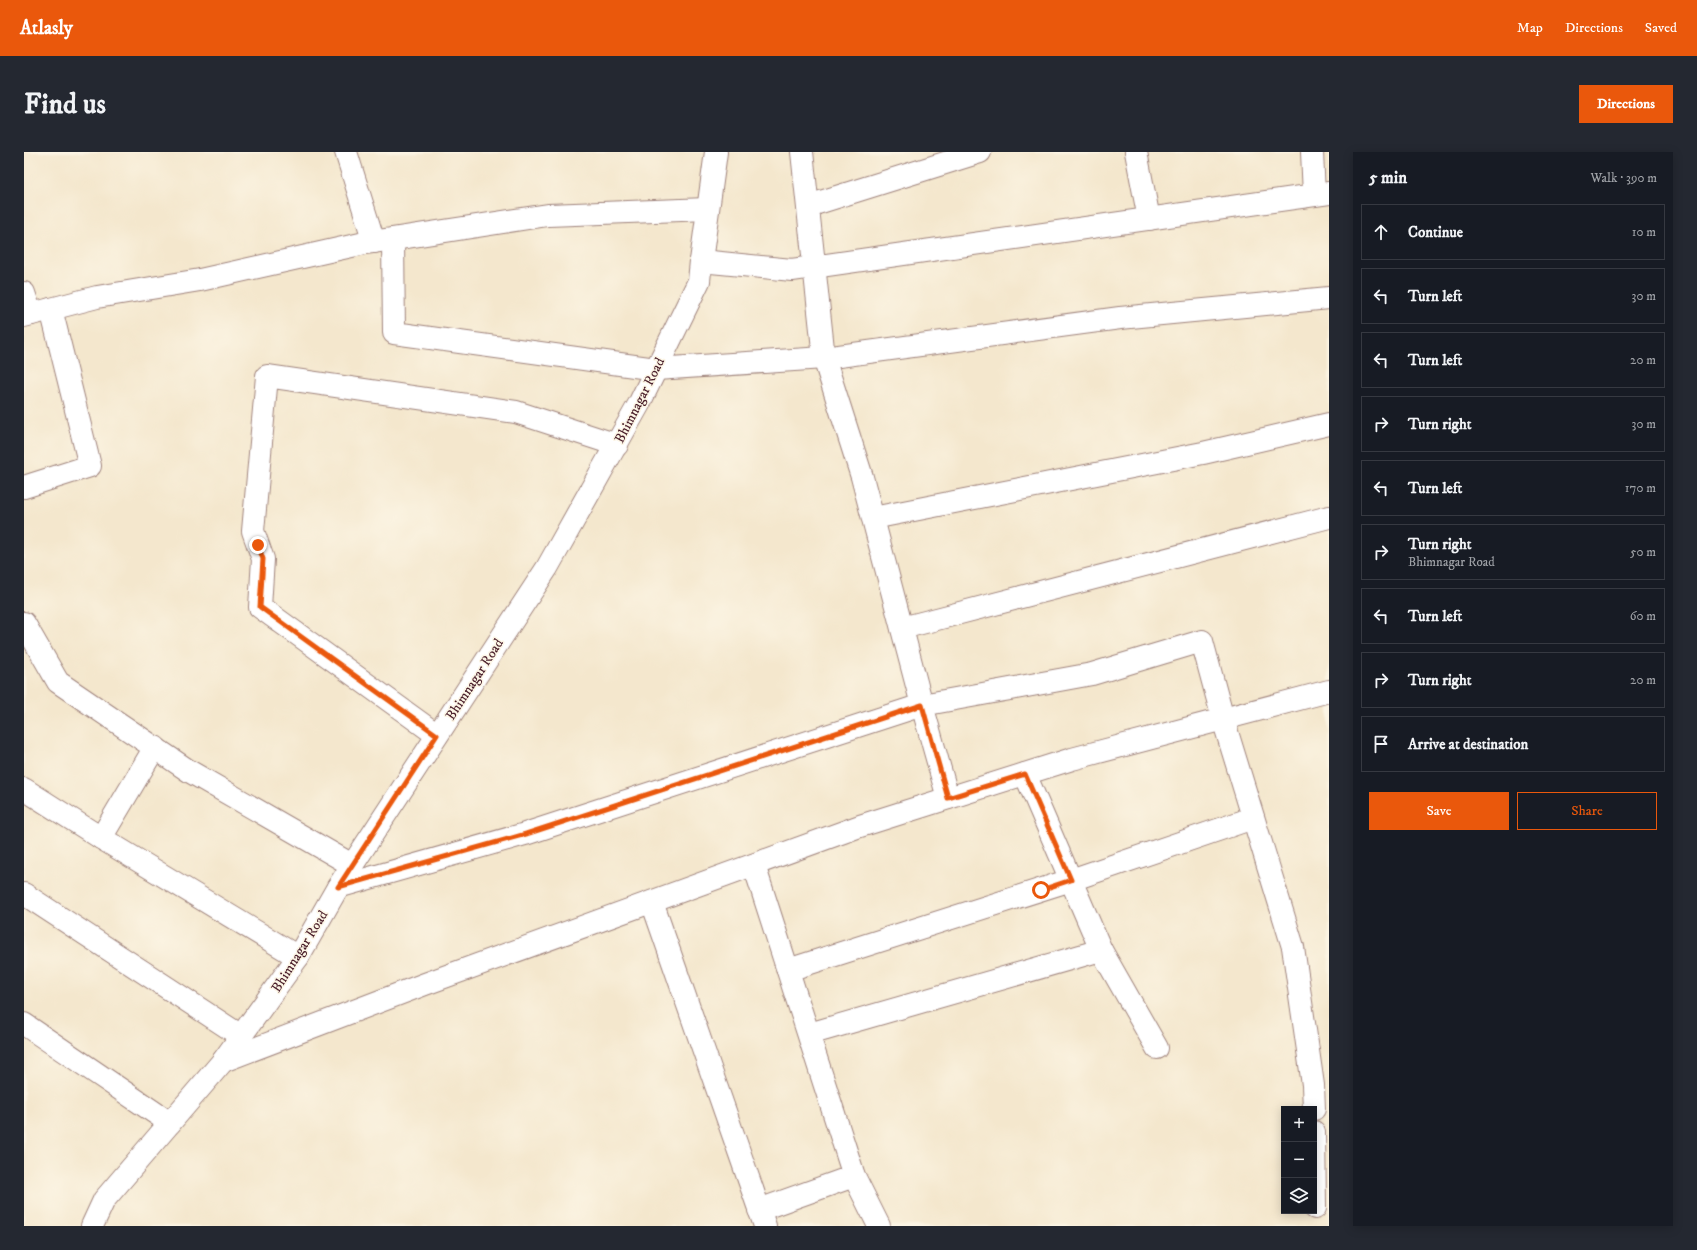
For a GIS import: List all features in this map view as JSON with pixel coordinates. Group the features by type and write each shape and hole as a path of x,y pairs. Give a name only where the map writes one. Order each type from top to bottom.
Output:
{"street":[{"path":"346,152 384,240 394,333 656,369 824,358 1120,318 1329,298"},
{"name":"Bhimnagar Road","path":"92,1226 104,1200 222,1061 298,957 352,865 547,568 617,444 699,281 716,152"},
{"path":"802,152 824,358 862,477 948,798"},
{"path":"808,206 980,152"},
{"path":"1136,152 1149,219"},
{"path":"701,261 792,270 1322,194 1312,152"},
{"path":"35,313 97,297 200,280 384,240 548,215 708,209"},
{"path":"24,293 35,313 90,466 24,487"},
{"path":"437,735 260,607 263,559 253,531 267,376 516,412 617,444"},
{"path":"873,518 1203,453 1329,424"},
{"path":"902,628 1329,517"},
{"path":"24,623 58,682 189,771 352,865"},
{"path":"338,887 526,834 922,705 1092,674 1202,641 1223,719 1293,948 1313,1085 1314,1106"},
{"path":"222,1061 425,984 860,826 1072,759 1329,691"},
{"path":"101,838 155,747"},
{"path":"1025,774 1101,950 1157,1048"},
{"path":"24,788 101,838 298,957"},
{"path":"788,970 1071,880 1253,818"},
{"path":"754,865 854,1176 879,1226"},
{"path":"24,894 241,1036"},
{"path":"652,902 762,1218 854,1176"},
{"path":"809,1034 1101,950"},
{"path":"24,1024 170,1123"},
{"path":"1314,1142 1315,1178"}],"route":[{"path":"258,545 263,559 260,607 437,735 338,887 526,834 922,705 948,798 1025,774 1071,880 1041,890"}]}
